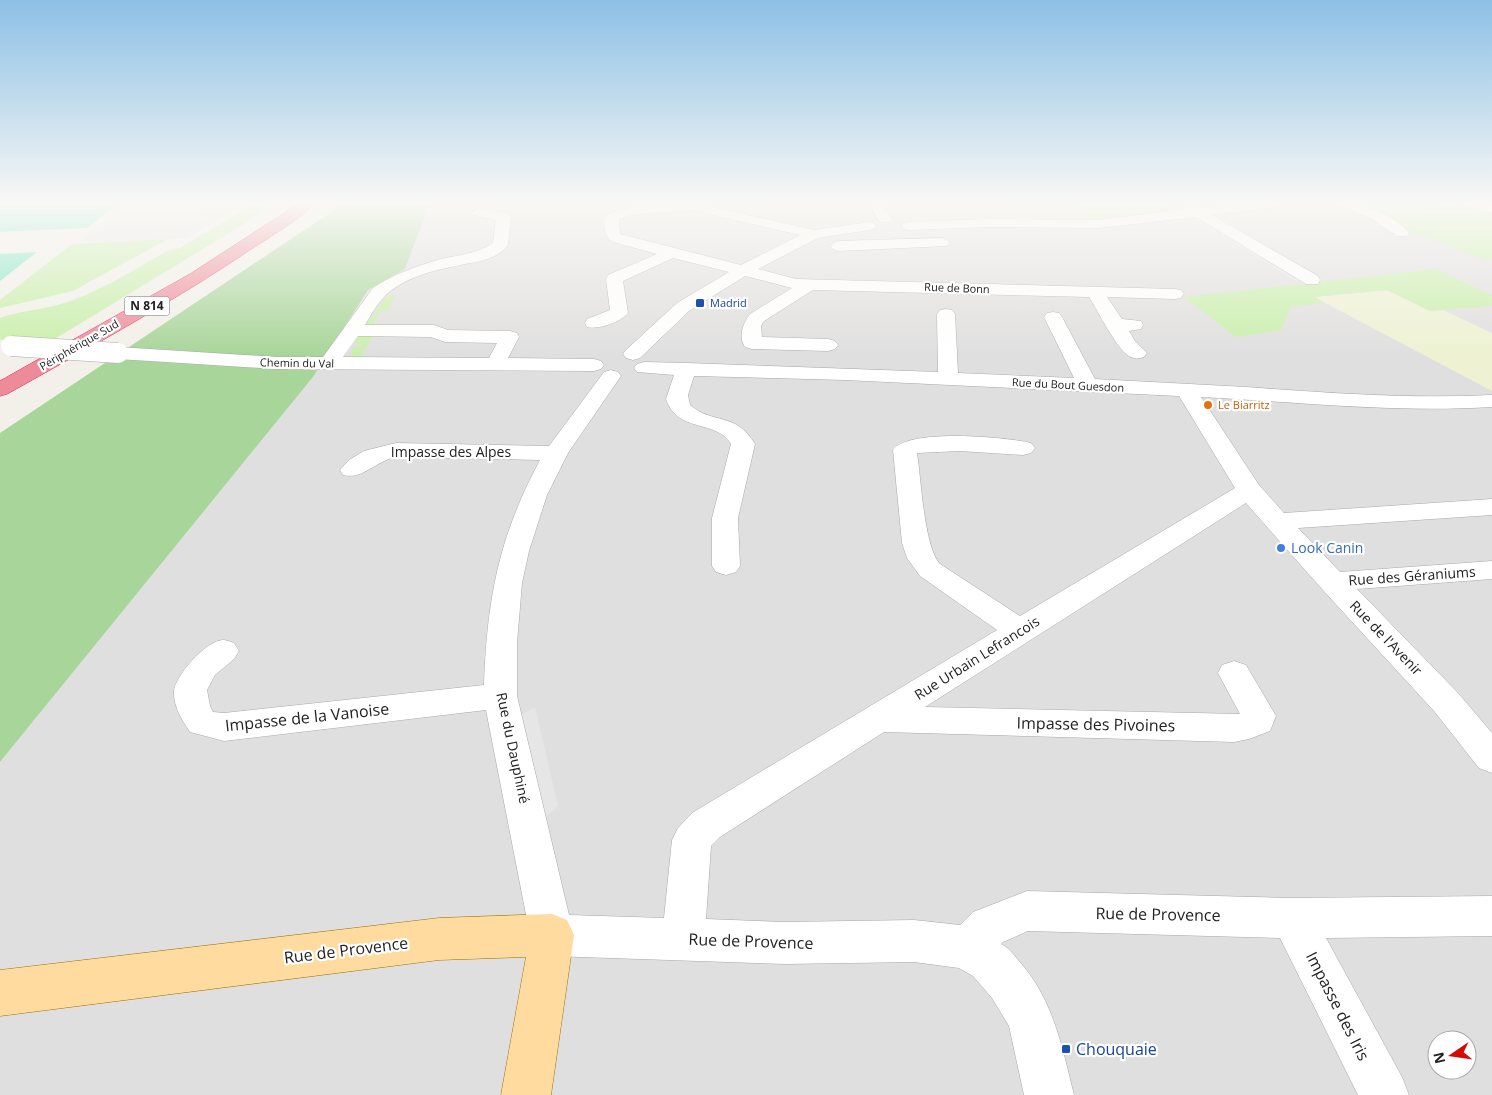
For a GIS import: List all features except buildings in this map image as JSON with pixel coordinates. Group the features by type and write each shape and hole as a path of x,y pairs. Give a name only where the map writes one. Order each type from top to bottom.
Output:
{"highway":[{"name":"Périphérique Sud","path":"0,376 212,254"},
{"name":"Périphérique Sud","path":"0,390 174,291 224,254"}],"main road":[{"name":"Rue de Provence","path":"0,993 439,939 552,935"},
{"path":"526,1095 552,935"}],"street":[{"path":"328,364 379,292 389,284 412,273 447,262 488,254"},
{"path":"594,323 619,313 614,278 668,254"},
{"name":"Rue de Bonn","path":"674,254 809,286 1175,294"},
{"path":"638,361 677,312 742,271 775,254"},
{"path":"1269,254 1312,280"},
{"path":"809,286 756,318 752,326 752,343 828,345"},
{"path":"1094,292 1125,325 1127,344 1137,353"},
{"path":"946,314 948,379"},
{"path":"1052,317 1088,386"},
{"path":"352,330 434,331 445,336 510,337 494,365"},
{"name":"Chemin du Val","path":"6,345 267,363 494,365 603,371 630,375 638,361"},
{"name":"Rue du Bout Guesdon","path":"638,361 686,369 1186,390 1383,403 1442,404 1492,401"},
{"path":"686,369 677,396 678,403 683,410 704,421 732,430 742,438 743,444 725,518 726,566"},
{"name":"Rue du Dauphiné","path":"552,935 500,696 500,643 508,583 515,550 534,495 603,371"},
{"path":"1186,390 1249,490"},
{"path":"1020,631 930,570 923,563 916,543 905,450 911,445 928,442 1023,448"},
{"name":"Impasse des Alpes","path":"352,470 365,458 378,452 396,450 556,453"},
{"name":"Rue de l'Avenir","path":"1249,490 1332,582 1446,702 1492,758"},
{"name":"Rue Urbain Lefrancois","path":"683,938 692,840 706,825 1249,490"},
{"path":"1277,521 1492,507"},
{"name":"Rue des Géraniums","path":"1332,582 1492,570"},
{"name":"Impasse de la Vanoise","path":"223,651 204,667 190,690 193,708 202,723 224,727 500,696"},
{"name":"Impasse des Pivoines","path":"878,719 1234,728 1249,726 1258,722 1259,716 1234,672"},
{"name":"Rue de Provence","path":"552,935 785,943 914,941 942,943 967,948 988,927 1028,911 1292,918 1492,916"},
{"name":"Impasse des Iris","path":"1292,918 1384,1095"},
{"path":"967,948 989,961 1008,982 1031,1018 1049,1095"}],"shaded area":[{"path":"411,254 1492,254 1492,1095 0,1095 0,762 313,377 368,290 405,269"},
{"path":"1252,254 1281,254 1324,280 1296,281"},
{"path":"535,707 558,806 541,821 517,717"}],"green space":[{"path":"0,254 34,254 0,281"},
{"path":"59,254 140,254 73,291 0,308 0,300"},
{"path":"162,254 194,254 48,343 5,341 0,339 0,318 59,305 93,292"},
{"path":"268,254 411,254 405,269 368,290 313,377 0,762 0,433"},
{"path":"1470,254 1492,254 1492,259 1485,260"},
{"path":"1436,269 1492,295 1492,306 1430,311 1387,290 1315,297 1325,303 1291,307 1281,330 1236,337 1184,297"},
{"path":"1387,290 1430,311 1443,310 1492,333 1492,391 1314,297"},
{"path":"395,294 388,311 379,312 372,328 364,328 385,298"},
{"path":"360,333 375,333 359,359 352,357 351,354 353,347 361,346 362,344 354,344"}],"place":[{"name":"Madrid","path":"700,303"},
{"name":"Le Biarritz","path":"1208,405"},
{"name":"Look Canin","path":"1281,548"},
{"name":"Chouquaie","path":"1066,1049"}]}
